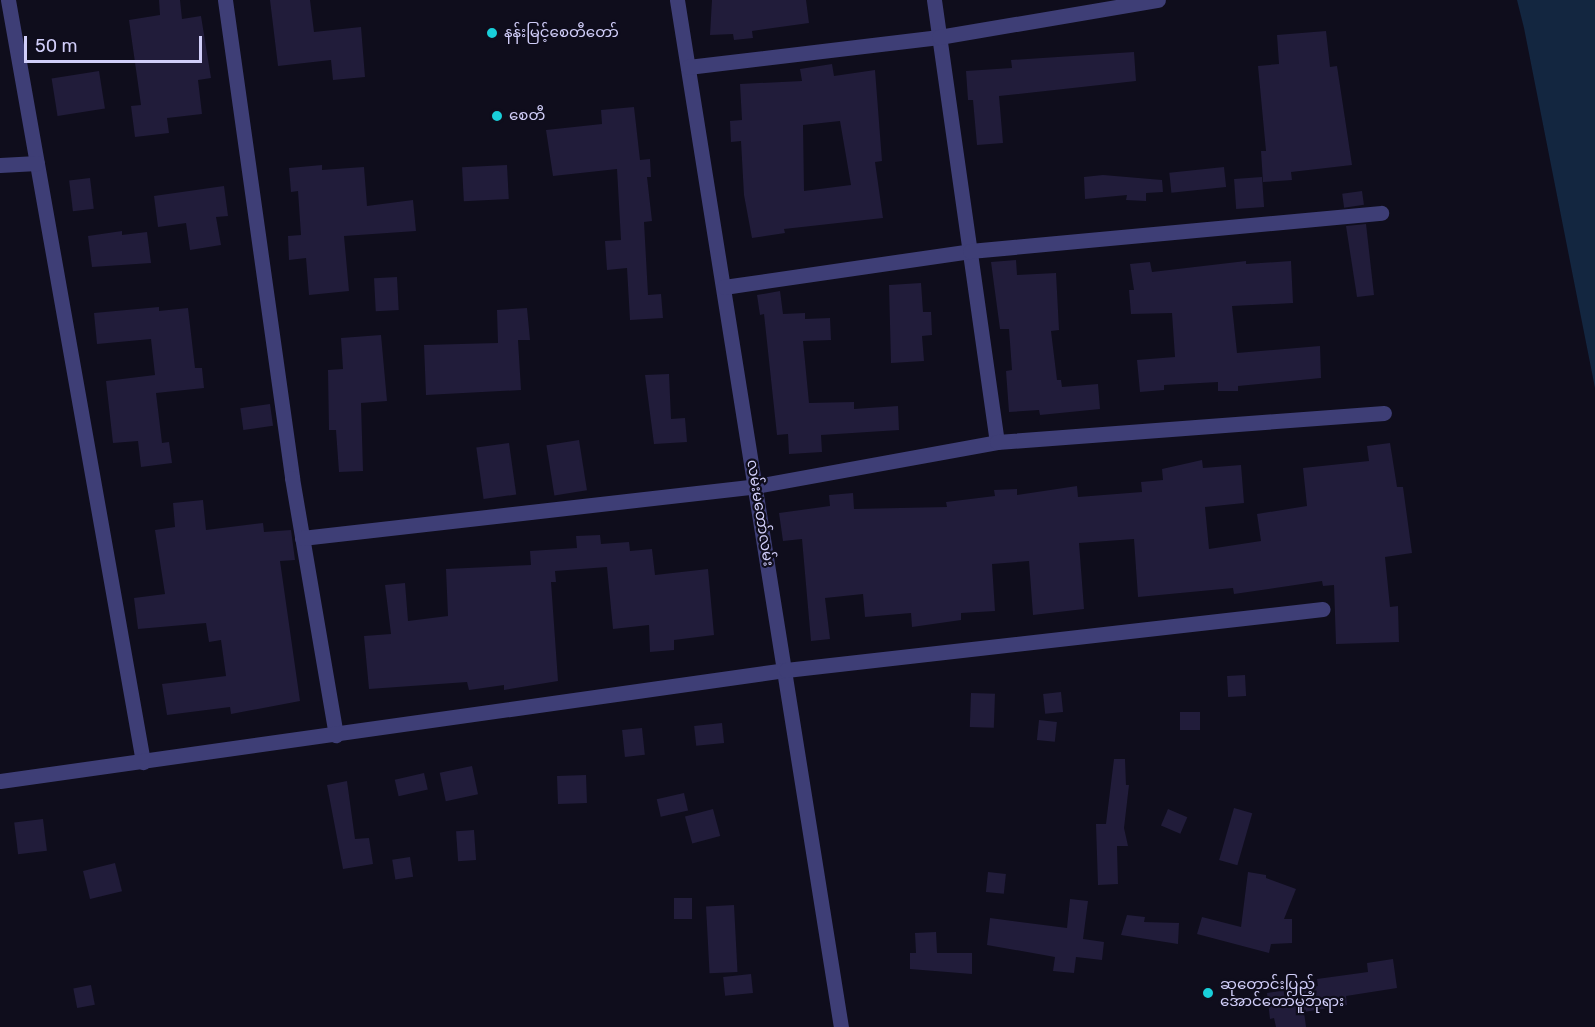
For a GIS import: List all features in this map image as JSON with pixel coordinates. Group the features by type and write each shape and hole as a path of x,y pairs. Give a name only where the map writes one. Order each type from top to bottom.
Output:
{"street":[{"path":"8,0 143,762"},
{"path":"225,0 302,538 336,735"},
{"name":"လမ်းမတော်လမ်း","path":"677,0 786,670 841,1027"},
{"path":"934,0 997,442"},
{"path":"688,67 939,37 1158,0"},
{"path":"0,165 37,163"},
{"path":"724,287 970,251 1381,213"},
{"path":"302,538 756,486 997,442 1384,413"},
{"path":"0,781 786,670 1323,609"}],"water":[{"path":"1517,0 1595,0 1595,388 1524,28"}],"building":[{"path":"159,0 180,0 182,19 201,16 211,78 198,80 202,114 167,118 169,133 135,137 131,106 141,105 129,20 160,15"},
{"path":"270,0 310,0 314,32 361,27 365,77 333,80 331,60 278,66"},
{"path":"712,0 806,0 809,23 752,31 753,38 734,40 733,34 710,35"},
{"path":"1326,31 1330,67 1337,66 1352,165 1291,172 1292,180 1263,182 1261,151 1266,151 1258,66 1279,64 1277,35"},
{"path":"1134,52 1136,81 999,96 1003,143 977,145 973,100 968,100 966,71 1012,68 1011,60"},
{"path":"832,64 834,76 875,70 882,161 875,162 883,218 784,229 785,233 752,238 744,195 741,141 731,142 730,121 742,120 740,84 802,81 800,69","holes":["840,121 851,185 804,191 803,125"]},
{"path":"99,71 105,109 58,116 52,79"},
{"path":"634,107 640,160 650,159 651,177 647,177 652,221 644,222 648,295 661,294 663,318 630,320 627,268 607,270 605,241 621,240 617,169 553,176 546,130 602,124 601,110"},
{"path":"322,165 322,170 364,167 367,206 413,200 416,231 344,236 349,291 309,295 306,258 289,260 288,236 301,235 298,191 291,192 289,168"},
{"path":"507,165 509,199 464,201 462,167"},
{"path":"1224,167 1226,187 1171,193 1169,173"},
{"path":"1103,175 1162,180 1163,192 1146,193 1146,201 1126,200 1127,195 1085,199 1084,177"},
{"path":"1262,177 1264,207 1236,209 1234,179"},
{"path":"90,178 94,209 73,211 69,181"},
{"path":"224,186 228,216 216,217 221,245 190,250 186,223 158,227 154,196"},
{"path":"1362,191 1364,205 1344,208 1342,194"},
{"path":"1366,224 1374,295 1357,297 1346,226"},
{"path":"122,231 122,235 147,232 151,263 92,267 88,236"},
{"path":"1016,260 1017,275 1056,273 1059,330 1051,331 1057,380 1061,380 1062,387 1098,384 1100,409 1040,415 1039,410 1009,412 1006,371 1012,370 1009,329 1000,329 991,262"},
{"path":"1246,261 1246,264 1291,261 1293,303 1232,306 1237,353 1320,346 1321,378 1238,386 1238,391 1218,391 1218,382 1164,385 1164,390 1140,392 1137,360 1175,357 1172,313 1131,314 1129,290 1134,290 1130,264 1150,262 1152,272"},
{"path":"397,277 399,310 376,311 374,278"},
{"path":"921,283 923,312 931,312 932,335 922,336 924,361 891,363 889,285"},
{"path":"780,291 783,314 805,313 805,319 830,318 831,340 803,341 809,403 854,402 854,409 898,406 899,430 821,435 822,452 789,454 788,434 777,435 764,314 760,315 757,295"},
{"path":"159,307 159,311 188,308 195,368 202,368 204,388 156,393 162,443 169,442 172,463 141,467 138,441 113,443 106,381 155,375 151,339 97,344 94,313"},
{"path":"527,308 530,340 518,340 521,390 426,395 424,345 498,343 497,310"},
{"path":"381,335 387,401 361,403 363,471 339,472 336,430 329,430 328,370 343,369 341,338"},
{"path":"669,374 671,419 685,418 687,442 654,444 645,375"},
{"path":"270,404 273,426 243,430 240,408"},
{"path":"579,440 587,490 554,496 546,445"},
{"path":"509,443 516,494 484,499 476,448"},
{"path":"1390,443 1397,487 1403,487 1412,553 1385,557 1390,607 1398,606 1399,642 1336,644 1334,585 1323,586 1322,581 1234,594 1233,588 1138,597 1134,539 1079,543 1084,609 1033,615 1029,561 992,564 995,611 961,613 961,620 912,627 911,613 865,617 863,594 825,598 830,639 811,641 802,539 783,541 779,513 830,506 829,495 853,493 854,509 947,507 946,502 995,496 994,490 1017,489 1017,495 1077,486 1078,497 1142,492 1141,482 1163,480 1162,469 1202,460 1203,468 1241,465 1244,503 1205,507 1209,549 1261,541 1257,514 1307,506 1303,468 1369,461 1367,446"},
{"path":"203,500 206,530 263,523 264,532 291,530 295,560 280,561 300,701 231,714 230,707 167,715 162,684 226,676 221,640 209,642 206,623 138,629 134,598 165,594 155,530 175,527 173,503"},
{"path":"600,535 601,544 629,542 630,551 652,549 655,575 708,569 714,635 674,640 674,650 650,652 649,625 613,629 607,567 555,571 556,582 551,582 558,681 504,690 504,685 469,690 467,682 369,689 364,636 391,634 385,585 405,583 408,621 448,616 446,569 531,565 530,551 577,548 576,536"},
{"path":"1245,675 1246,696 1228,697 1227,676"},
{"path":"1061,692 1063,712 1045,714 1043,694"},
{"path":"971,693 995,694 994,728 970,727"},
{"path":"1180,712 1200,712 1200,730 1180,730"},
{"path":"1039,720 1057,722 1055,742 1037,740"},
{"path":"722,723 724,743 696,746 694,726"},
{"path":"642,728 645,755 625,757 622,730"},
{"path":"1114,759 1125,759 1126,785 1129,785 1124,828 1128,846 1117,846 1118,884 1098,885 1096,824 1106,824"},
{"path":"472,766 478,794 446,801 440,773"},
{"path":"424,773 428,790 399,796 395,780"},
{"path":"586,775 587,803 558,804 557,776"},
{"path":"347,781 355,839 369,838 373,864 343,869 327,785"},
{"path":"684,793 688,811 661,817 657,799"},
{"path":"1234,808 1252,813 1237,865 1219,860"},
{"path":"713,809 720,836 692,844 685,817"},
{"path":"1168,809 1187,817 1180,834 1161,826"},
{"path":"43,819 47,851 18,854 14,823"},
{"path":"474,830 476,860 458,861 456,831"},
{"path":"410,857 413,877 395,880 392,860"},
{"path":"115,863 122,891 90,899 83,871"},
{"path":"988,872 1006,874 1004,894 986,892"},
{"path":"1248,872 1266,875 1266,878 1296,889 1284,919 1292,919 1292,943 1271,944 1269,953 1197,934 1202,917 1241,927"},
{"path":"674,898 692,898 692,919 674,919"},
{"path":"1070,899 1088,901 1083,939 1104,942 1102,960 1076,957 1074,973 1053,971 1055,957 987,945 990,918 1067,928"},
{"path":"734,905 738,972 710,973 706,906"},
{"path":"1127,915 1145,917 1144,922 1179,923 1178,944 1121,935"},
{"path":"936,932 937,953 972,953 972,974 910,969 910,953 916,953 915,933"},
{"path":"1393,959 1397,988 1346,996 1347,1005 1304,1012 1306,1027 1276,1027 1274,1018 1270,1019 1267,993 1318,986 1317,979 1368,972 1367,963"},
{"path":"751,974 753,993 725,996 723,977"},
{"path":"91,985 95,1005 77,1008 73,988"}],"place":[{"name":"နန်းမြင့်စေတီတော်","path":"492,33"},
{"name":"စေတီ","path":"497,116"},
{"name":"ဆုတောင်းပြည့် အောင်တော်မူဘုရား","path":"1208,993"}]}
